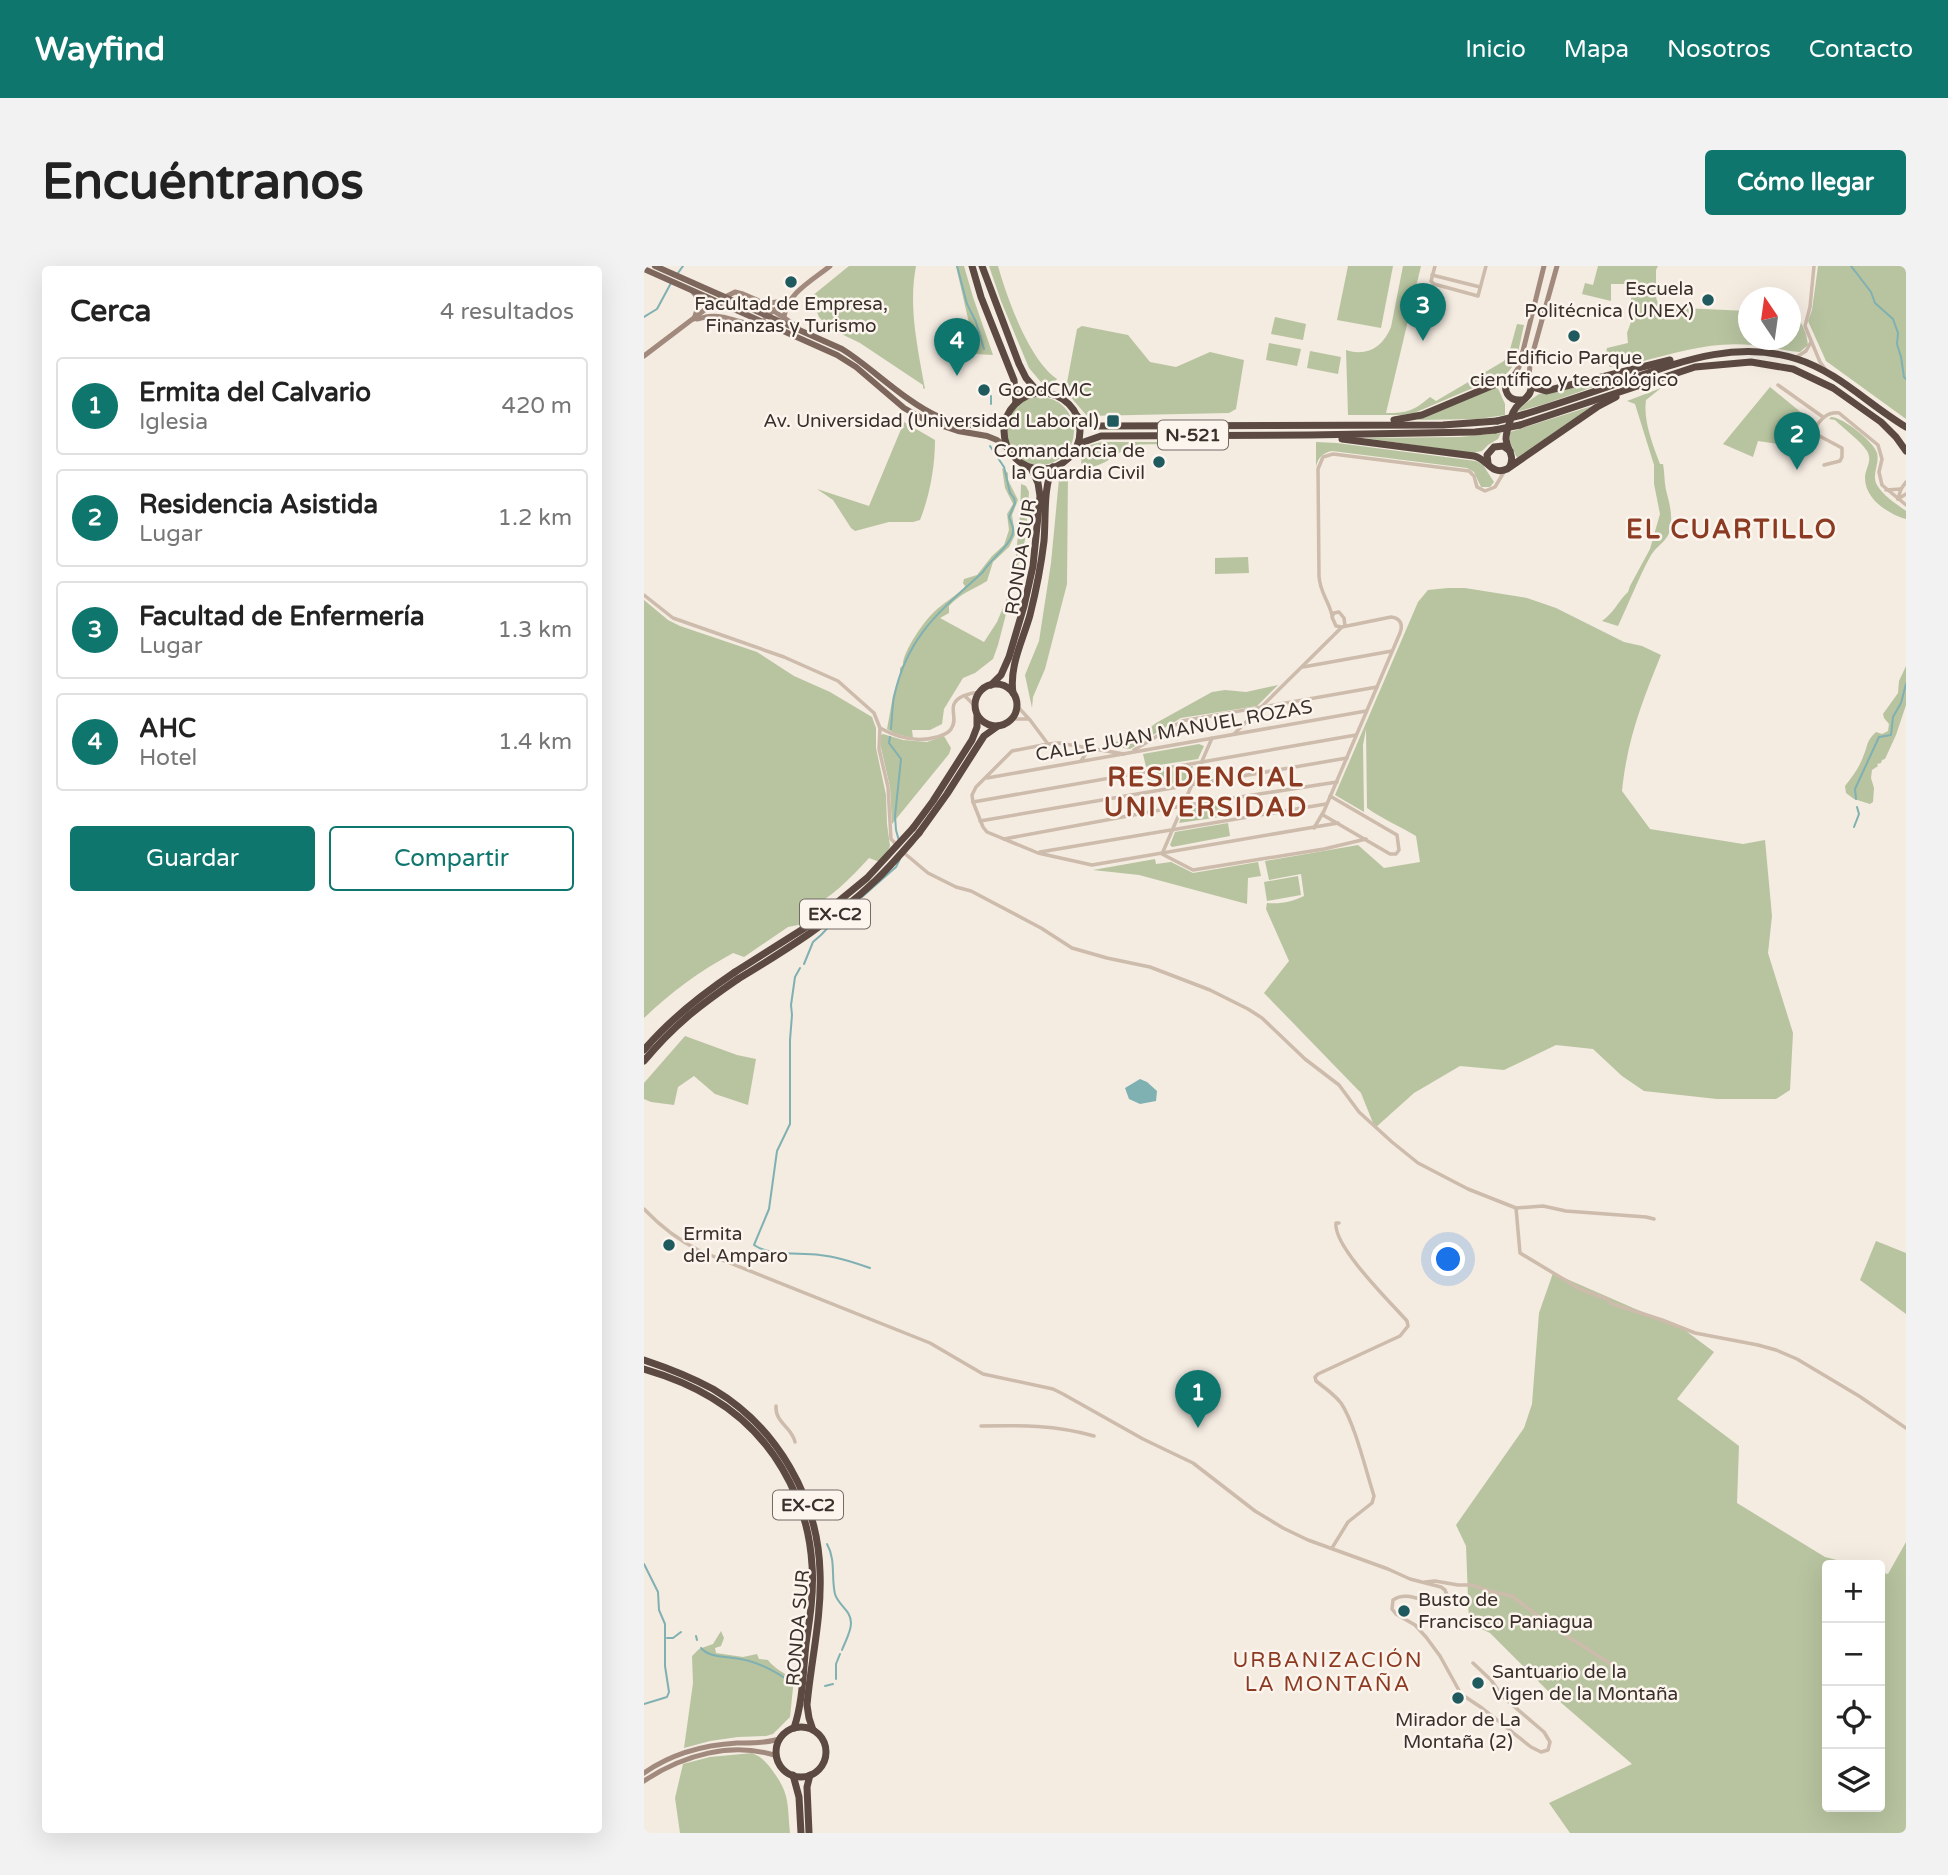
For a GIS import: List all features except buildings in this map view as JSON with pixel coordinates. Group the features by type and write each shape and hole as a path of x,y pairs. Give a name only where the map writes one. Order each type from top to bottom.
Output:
{"highway":[{"path":"972,266 981,297 1014,380 1016,403"},
{"path":"982,266 1022,371 1040,393"},
{"name":"N-521","path":"1040,393 1048,393 1065,400 1083,422 1098,426 1443,425 1497,421 1522,415 1705,355 1745,351 1791,358 1830,374 1906,427"},
{"path":"1365,425 1422,415 1521,375 1546,391 1684,357 1705,355"},
{"name":"N-521","path":"1053,467 1069,458 1078,444 1101,436 1310,435 1495,430 1520,425 1695,367 1730,362 1751,362 1793,369 1833,388 1881,422 1906,451"},
{"path":"1310,435 1480,457 1498,471 1507,469 1597,407 1678,372"},
{"path":"1490,467 1487,456 1506,437 1512,412 1510,397 1505,388 1510,378"},
{"path":"1512,412 1521,400 1529,396 1530,383"},
{"path":"1040,393 1027,396 1016,403 1006,417 1003,430 1008,449 1015,459 1031,467 1053,467"},
{"path":"1510,397 1521,400"},
{"path":"1077,416 1080,433 1078,444"},
{"path":"1506,437 1512,461 1507,469"},
{"path":"1494,447 1503,446 1510,452"},
{"name":"RONDA SUR","path":"991,685 1001,675 1009,657 1032,566 1040,496 1031,467"},
{"name":"RONDA SUR","path":"1013,693 1012,674 1037,582 1044,541 1047,483 1053,467"},
{"path":"979,692 991,685 1003,685 1013,693 1017,706 1011,719"},
{"name":"EX-C2","path":"916,831 972,740 977,727 975,705 979,692"},
{"path":"977,715 986,724 998,726"},
{"name":"EX-C2","path":"644,1050 660,1030 699,996 791,947 875,881 947,794 984,736 1011,719"},
{"name":"EX-C2","path":"644,1061 667,1034 692,1011 737,976"},
{"name":"RONDA SUR","path":"644,1360 694,1379 732,1402 772,1440 801,1487 812,1518 820,1573 807,1705 813,1730"},
{"name":"RONDA SUR","path":"644,1368 701,1391 744,1421 772,1453 797,1498 811,1547 813,1583 799,1708 794,1728"},
{"path":"810,1775 793,1775 783,1768 777,1756 780,1739 789,1731 794,1728 813,1730"},
{"name":"EX-C2","path":"809,1833 807,1787 810,1775 824,1762 826,1750 822,1739 813,1730"},
{"path":"793,1775 799,1797 801,1833"}],"main road":[{"path":"655,266 690,290 837,355 856,367 904,408 925,420 958,431 987,436 1008,449"},
{"path":"748,325 759,321 791,299 830,266"},
{"path":"1510,378 1519,367 1544,266"},
{"path":"1530,383 1530,363 1557,266"},
{"path":"644,269 692,282 852,355 906,398 947,421 988,425 1006,417"},
{"path":"690,290 721,316 748,325 769,325"},
{"path":"714,292 743,293 803,331"},
{"path":"644,356 715,302 735,292"},
{"path":"724,296 726,315 734,321"},
{"path":"694,319 698,298"},
{"path":"757,300 769,303 791,299"},
{"path":"784,317 791,299"},
{"path":"757,300 759,321"},
{"path":"694,319 721,316"},
{"path":"644,1773 670,1759 698,1749 724,1744 762,1744 780,1739"},
{"path":"644,1781 663,1769 716,1752 748,1749 777,1756"}],"street":[{"path":"1435,266 1431,281 1434,284 1478,296 1486,266"},
{"path":"1814,266 1810,307 1805,326 1820,362 1830,374"},
{"path":"1432,275 1480,287"},
{"path":"1791,358 1807,351 1811,340"},
{"path":"1779,385 1823,417"},
{"path":"1814,430 1787,430 1787,442 1794,445 1803,442 1814,430 1823,417 1834,412 1839,413 1878,445 1882,459 1880,478 1885,490 1906,505"},
{"path":"1794,431 1806,417"},
{"path":"1814,430 1842,448 1840,461 1824,465"},
{"path":"1314,828 1324,813 1402,626 1400,621 1391,617 1342,625 1333,620 1320,589 1320,462 1324,457 1333,454 1469,471 1477,486 1485,491 1495,487 1507,469"},
{"path":"1490,467 1498,481"},
{"path":"1898,499 1906,482"},
{"path":"1885,490 1901,489"},
{"path":"1898,499 1906,494"},
{"path":"644,595 673,618 784,657 838,681 874,713 880,728 879,749 888,787 891,839 928,873 956,887 971,891 1041,928 1072,948 1150,967 1231,999 1262,1018 1305,1059 1339,1085 1359,1112 1418,1163 1468,1189 1516,1208 1542,1206 1654,1220"},
{"path":"1234,734 1342,625 1343,615 1329,606"},
{"path":"1332,615 1338,612"},
{"path":"1301,667 1392,651"},
{"path":"1338,824 1092,865 1038,853 984,830 972,795 1012,751 1048,744 1127,753 1182,721 1377,687"},
{"path":"880,728 894,736 908,739 928,740 943,735 952,729 953,706 958,699 979,692"},
{"path":"964,696 975,705"},
{"path":"1272,696 1278,705"},
{"path":"1017,706 1048,744"},
{"name":"CALLE JUAN MANUEL ROZAS","path":"985,778 1366,711"},
{"path":"1352,714 1363,719"},
{"path":"1011,719 1030,720"},
{"path":"1246,722 1246,728 1250,732"},
{"path":"973,802 1356,735"},
{"path":"1162,854 1212,738"},
{"path":"1150,741 1149,744 1153,748"},
{"path":"1084,747 1096,759 1100,750"},
{"path":"1080,761 1085,755 1084,747"},
{"path":"980,821 1347,758"},
{"path":"1338,760 1344,765"},
{"path":"995,767 1000,776"},
{"path":"1002,839 1337,782"},
{"path":"1318,804 1324,813 1338,824 1390,854 1396,854 1399,850 1397,835 1331,796"},
{"path":"1038,853 1327,804"},
{"path":"1020,846 1018,839 1021,836"},
{"path":"1162,854 1193,870 1324,849 1366,839"},
{"path":"1065,848 1063,853 1066,859"},
{"path":"1516,1208 1520,1253 1580,1289 1607,1299 1610,1303 1695,1333 1758,1345 1797,1359 1859,1396 1906,1429"},
{"path":"644,1209 681,1242 700,1251 930,1343 983,1374 1053,1389 1143,1439 1193,1462 1270,1521 1308,1540 1444,1589 1447,1595 1444,1602 1437,1604 1399,1596 1392,1603 1394,1612 1420,1630 1440,1656 1461,1694 1531,1747 1541,1752 1548,1750 1550,1742 1544,1731 1502,1696 1491,1680 1473,1663"},
{"path":"1332,1548 1348,1522 1372,1503 1374,1496 1348,1416 1333,1394 1316,1381 1315,1377 1400,1336 1408,1326 1407,1321 1349,1253 1335,1228 1336,1223 1339,1223"},
{"path":"776,1406 776,1415 792,1433 795,1442"},
{"path":"981,1426 1058,1427 1094,1436"},
{"path":"1423,1583 1435,1581 1472,1585 1512,1596 1551,1626 1614,1666"}],"green space":[{"path":"849,266 916,266 913,312 925,389 923,385 860,343 829,328 819,317 812,296"},
{"path":"956,266 964,266 993,355 976,354"},
{"path":"989,266 998,266 1020,327 1037,358 1057,379 1054,384 1045,385 1029,368"},
{"path":"1348,266 1393,266 1381,328 1337,320"},
{"path":"1403,266 1421,266 1386,413 1410,410 1430,397 1436,401 1504,361 1517,324 1524,325 1516,358 1506,374 1414,413 1348,415 1346,350 1367,351 1384,340 1391,327"},
{"path":"1598,266 1658,266 1656,297 1659,307 1738,311 1738,344 1681,351 1640,362 1626,360 1610,367 1605,358 1607,348 1628,343 1631,287 1629,284 1611,284 1611,301 1582,294 1585,283 1593,285"},
{"path":"1818,266 1906,266 1906,419 1826,361 1808,321"},
{"path":"1275,317 1306,324 1303,340 1271,334"},
{"path":"1801,322 1808,345 1800,352 1786,350 1801,350"},
{"path":"1082,326 1128,335 1150,362 1176,367 1210,352 1244,360 1236,409 1229,413 1087,416 1066,388 1077,329"},
{"path":"1269,343 1301,349 1297,366 1266,360"},
{"path":"1310,351 1341,357 1338,374 1307,368"},
{"path":"1633,373 1545,404 1516,412 1539,394"},
{"path":"1497,386 1505,404 1505,415 1478,419 1417,420"},
{"path":"1770,387 1803,414 1788,431 1785,445 1758,441 1753,457 1723,444"},
{"path":"1661,388 1646,400 1646,416 1654,449 1660,464 1663,464 1671,526 1665,540 1650,557 1618,626 1602,621 1628,592 1650,549 1660,514 1654,484 1654,465 1635,404 1627,401"},
{"path":"1040,397 1053,400 1064,407 1071,418 1074,431 1071,444 1064,455 1053,462 1040,465 1027,462 1016,455 1009,444 1006,431 1009,418 1016,407 1027,400"},
{"path":"1592,406 1518,458 1516,456 1510,442 1510,432"},
{"path":"1831,417 1850,425 1875,448 1878,457 1875,481 1886,496 1906,511 1906,519 1885,509 1873,499 1865,478 1869,461 1867,451 1835,420 1829,419"},
{"path":"904,422 935,440 931,480 920,520 889,522 855,531 833,500 817,489 869,506"},
{"path":"1501,433 1498,439 1482,451 1472,453 1364,438 1460,437"},
{"path":"1102,442 1172,444 1133,446 1096,466 1082,466 1081,456 1084,449"},
{"path":"1316,442 1476,461 1483,465 1494,482 1490,487 1481,487 1474,472 1467,468 1332,451 1321,456 1316,467"},
{"path":"1002,468 1008,473 1008,480 1018,500 1012,515 1015,535 1009,547 993,562 987,581 958,598 949,606 949,613 940,618 984,642 997,622 1013,584 1021,484 1026,486 1029,492 1026,536 993,659 975,673 963,678 944,709 942,724 930,730 912,730 913,738 896,734 887,729 900,668 910,645 930,616 964,588 964,579 977,575 1004,545 1009,530 1007,514 1013,504 1005,488"},
{"path":"1068,474 1067,584 1032,708 1025,675 1039,641 1051,563 1059,479"},
{"path":"1248,557 1249,573 1215,574 1215,558"},
{"path":"1465,588 1527,598 1556,608 1624,642 1642,646 1661,655 1632,738 1622,791 1650,829 1743,844 1765,840 1772,916 1768,953 1793,1033 1790,1090 1776,1099 1717,1099 1644,1091 1622,1076 1593,1049 1556,1045 1504,1070 1460,1066 1414,1093 1375,1128 1361,1093 1264,993 1289,961 1266,909 1267,903 1286,902 1304,896 1301,874 1269,880 1265,861 1358,845 1384,868 1420,862 1416,836 1367,808 1366,729 1363,745 1364,812 1335,795 1418,602 1428,590"},
{"path":"644,600 668,620 757,652 794,676 830,692 872,717 886,795 890,846 880,862 869,858 839,888 805,911 803,924 788,927 744,957 733,953 721,960 675,991 644,1018"},
{"path":"1906,666 1906,705 1885,759 1872,770 1873,802 1870,804 1854,799 1846,793 1845,786 1859,765 1870,738 1876,732 1882,734 1888,731 1889,724 1883,714 1898,693 1899,681"},
{"path":"1278,685 1257,706 1181,718 1130,749 1112,746 1113,742 1139,736 1156,723 1212,692 1246,692"},
{"path":"883,734 903,740 927,742 944,736 951,748 892,824 890,787 881,748"},
{"path":"1199,744 1204,746 1198,759 1146,767 1143,754"},
{"path":"1193,766 1188,781 1149,787 1147,774"},
{"path":"1224,803 1227,816 1179,823 1184,810"},
{"path":"1228,823 1230,836 1172,847 1170,845 1175,832"},
{"path":"1155,859 1156,864 1171,862 1193,873 1258,862 1261,876 1248,878 1247,904 1139,875 1093,870"},
{"path":"1298,876 1301,895 1267,901 1264,882"},
{"path":"685,1036 756,1059 748,1105 715,1094 694,1076 678,1087 674,1105 644,1099 644,1083"},
{"path":"1876,1241 1906,1253 1906,1314 1860,1280"},
{"path":"1553,1273 1686,1331 1714,1352 1677,1399 1739,1446 1737,1503 1825,1557 1837,1560 1822,1560 1822,1812 1885,1812 1885,1573 1888,1574 1906,1542 1906,1833 1570,1833 1549,1803 1632,1764 1551,1694 1490,1633 1469,1623 1466,1546 1456,1525 1524,1428 1532,1404 1539,1313"},
{"path":"721,1631 724,1638 721,1646 715,1648 716,1653 743,1657 757,1654 759,1659 768,1660 780,1671 794,1678 790,1717 773,1734 710,1741 684,1748 693,1683 692,1656 699,1649 713,1644"},
{"path":"752,1753 765,1762 781,1783 788,1804 790,1833 680,1833 675,1798 683,1764 710,1757"}],"water":[{"path":"1140,1079 1157,1091 1156,1101 1140,1104 1129,1099 1125,1088"}],"waterway":[{"path":"678,273 683,266"},
{"path":"957,266 967,304 984,349"},
{"path":"1851,266 1871,292 1875,303 1893,319 1906,379"},
{"path":"644,317 657,309 671,283"},
{"path":"991,396 991,404"},
{"path":"891,729 893,701 900,676 917,641 939,613 983,572 1013,534 1009,517 1015,503 1014,498 1010,493 1004,467 990,446"},
{"path":"1856,799 1855,789 1879,737 1891,735 1893,717 1901,703 1906,684"},
{"path":"890,737 889,743 901,759 895,816 899,841"},
{"path":"1854,827 1859,814 1857,807"},
{"path":"862,897 896,867 900,859"},
{"path":"804,964 813,942 837,918"},
{"path":"800,968 795,977 791,1005 790,1124 777,1151 769,1209 754,1245 777,1253 833,1257 870,1268"},
{"path":"827,1544 835,1594 847,1611 851,1623 842,1650"},
{"path":"644,1564 658,1592 659,1610 665,1624 665,1666 669,1692 667,1697 644,1704"},
{"path":"667,1638 673,1638 681,1632"},
{"path":"696,1636 697,1640"},
{"path":"701,1648 711,1655 757,1664 794,1684"},
{"path":"836,1679 836,1664 840,1654"},
{"path":"825,1686 833,1684"}],"place":[{"name":"Facultad de Empresa, Finanzas y Turismo","path":"791,282"},
{"name":"Escuela Politécnica (UNEX)","path":"1708,300"},
{"name":"Edificio Parque científico y tecnológico","path":"1574,336"},
{"name":"Facultad de Enfermería","path":"1423,341"},
{"name":"AHC","path":"957,376"},
{"name":"GoodCMC","path":"984,390"},
{"name":"Av. Universidad (Universidad Laboral)","path":"1113,421"},
{"name":"Comandancia de la Guardia Civil","path":"1159,462"},
{"name":"Residencia Asistida","path":"1797,470"},
{"name":"Ermita del Amparo","path":"669,1245"},
{"name":"Ermita del Calvario","path":"1198,1428"},
{"name":"Busto de Francisco Paniagua","path":"1404,1611"},
{"name":"Santuario de la Vigen de la Montaña","path":"1478,1683"},
{"name":"Mirador de La Montaña (2)","path":"1458,1698"}],"district":[{"name":"EL CUARTILLO","path":"1732,529"},
{"name":"RESIDENCIAL UNIVERSIDAD","path":"1206,792"},
{"name":"URBANIZACIÓN LA MONTAÑA","path":"1328,1672"}]}
